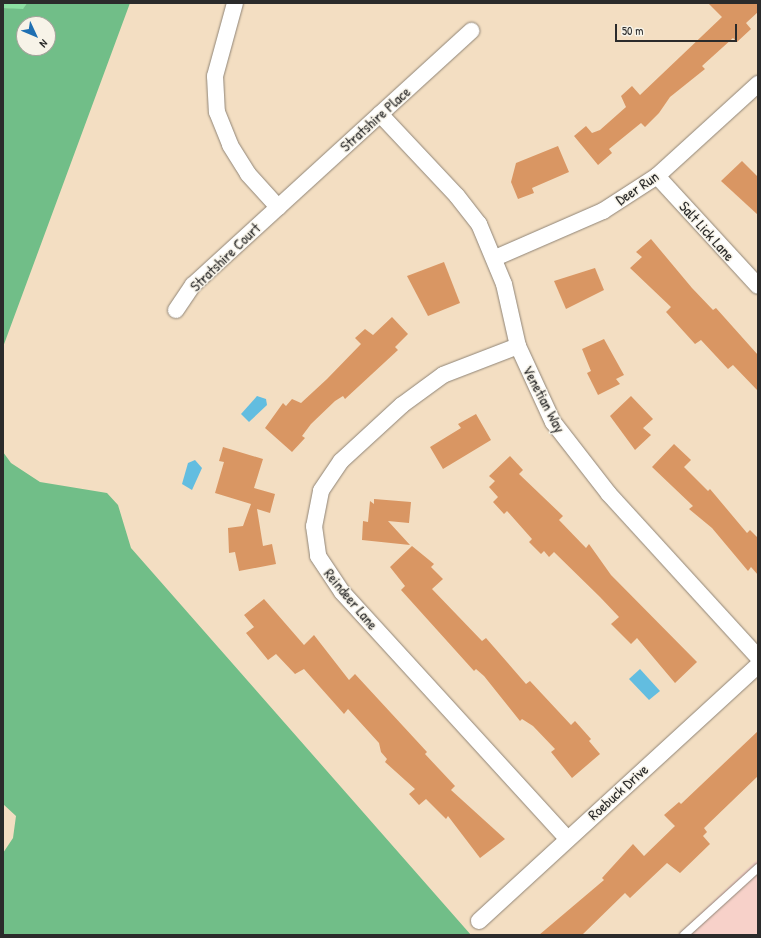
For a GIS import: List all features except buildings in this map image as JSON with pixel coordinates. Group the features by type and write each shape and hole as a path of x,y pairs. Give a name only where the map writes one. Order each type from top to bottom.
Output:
{"street":[{"path":"235,3 215,76 217,112 230,145 248,174 278,207"},
{"name":"Stratshire Place","path":"278,207 471,31"},
{"name":"Deer Run","path":"495,258 603,211 657,176 758,84"},
{"name":"Venetian Way","path":"380,114 457,196 479,224 495,258 518,346 553,422 579,459 758,657"},
{"name":"Salt Lick Lane","path":"657,176 758,286"},
{"name":"Stratshire Court","path":"176,310 193,285 278,207"},
{"name":"Reindeer Lane","path":"518,346 443,375 402,405 341,461 321,491 314,526 318,556 342,592 567,838"},
{"name":"Roebuck Drive","path":"479,921 567,838 758,665"}],"lane":[{"path":"684,935 758,868"}],"shaded area":[{"path":"758,859 758,935 677,935"}],"green space":[{"path":"3,3 27,3 23,10 3,8"},
{"path":"27,3 130,3 3,347 3,8 23,9"},
{"path":"3,452 11,463 40,482 107,493 118,505 131,548 471,935 3,935 3,853 13,838 16,816 3,804"}],"water":[{"path":"257,396 266,399 267,405 249,422 241,414"},
{"path":"195,460 202,468 192,490 182,484 188,463"},
{"path":"640,669 660,691 649,700 629,679"}]}
